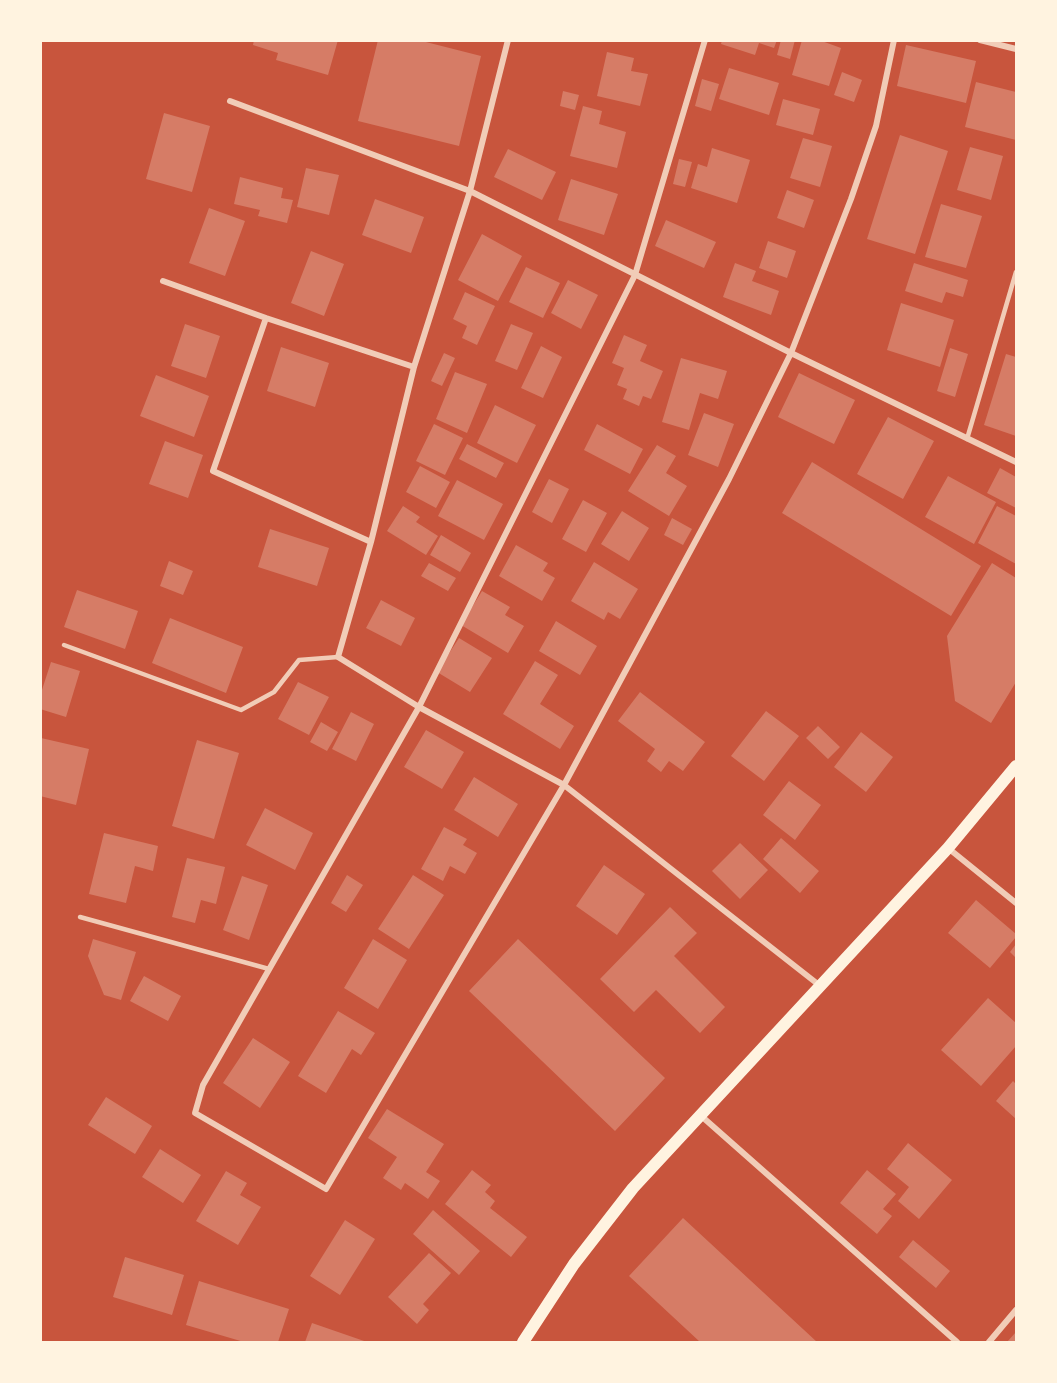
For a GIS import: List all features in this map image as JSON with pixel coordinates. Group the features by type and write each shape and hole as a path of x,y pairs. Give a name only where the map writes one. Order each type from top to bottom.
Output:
{"main road":[{"path":"523,1342 574,1264 633,1188 699,1114 948,848 1017,766"}],"street":[{"path":"508,40 470,191 414,368 371,542 338,657 419,707 564,785 819,985"},
{"path":"705,40 635,275 419,707 203,1084 195,1113 326,1189 564,785 729,479 791,353 851,199 876,126 894,40"},
{"path":"980,40 1017,48"},
{"path":"230,101 470,191 791,353 1017,462"},
{"path":"163,281 414,368"},
{"path":"266,318 213,471 371,542"},
{"path":"948,848 1017,903"},
{"path":"699,1114 957,1342"},
{"path":"989,1342 1017,1310"}],"lane":[{"path":"967,439 1017,272"},
{"path":"64,645 241,710 274,692 299,660 338,657"},
{"path":"80,917 269,969"}],"building":[{"path":"254,40 338,40 328,75 276,60 278,53 253,45"},
{"path":"378,40 418,40 481,56 459,146 358,121"},
{"path":"722,40 777,40 774,48 759,43 755,55 721,44"},
{"path":"781,40 795,40 790,59 777,55"},
{"path":"802,40 819,40 841,48 829,86 792,75"},
{"path":"906,45 976,61 966,103 897,86"},
{"path":"607,52 634,58 631,71 648,74 640,106 597,96"},
{"path":"729,68 779,83 769,115 719,99"},
{"path":"842,72 862,80 854,102 834,95"},
{"path":"702,79 719,84 711,111 695,106"},
{"path":"976,82 1016,92 1016,140 965,127"},
{"path":"563,91 579,95 575,110 560,106"},
{"path":"783,99 820,109 813,135 776,125"},
{"path":"583,106 602,111 599,124 626,132 617,168 570,156"},
{"path":"164,113 210,126 192,192 146,179"},
{"path":"900,135 948,151 915,254 867,239"},
{"path":"803,138 832,146 820,187 790,178"},
{"path":"970,147 1003,156 991,200 957,190"},
{"path":"712,148 750,160 737,203 691,188 698,164 707,167"},
{"path":"508,149 556,172 542,200 494,177"},
{"path":"679,159 692,162 685,187 673,184"},
{"path":"306,168 339,175 329,215 297,207"},
{"path":"240,177 283,188 281,198 293,200 287,223 258,216 260,210 234,204"},
{"path":"571,179 618,194 604,235 558,220"},
{"path":"787,190 814,200 804,228 777,218"},
{"path":"375,199 424,217 411,253 362,235"},
{"path":"941,204 982,216 966,268 925,257"},
{"path":"209,208 245,221 225,276 189,263"},
{"path":"666,220 716,242 704,268 655,246"},
{"path":"482,234 522,256 498,301 458,280"},
{"path":"768,241 796,251 787,278 759,268"},
{"path":"311,251 344,264 324,316 291,303"},
{"path":"735,263 756,271 752,281 779,291 771,315 723,297"},
{"path":"914,263 968,280 963,297 946,292 942,303 905,291"},
{"path":"526,267 560,283 543,318 509,302"},
{"path":"568,280 598,295 581,329 551,313"},
{"path":"465,292 495,306 477,345 462,338 467,326 453,319"},
{"path":"901,303 954,320 940,367 887,350"},
{"path":"185,324 220,336 206,378 171,366"},
{"path":"511,324 533,333 517,370 495,361"},
{"path":"624,335 647,345 640,361 663,371 651,399 643,396 639,406 623,399 627,389 617,385 624,368 612,363"},
{"path":"541,346 562,357 543,398 521,388"},
{"path":"281,347 329,363 315,407 267,391"},
{"path":"950,348 968,354 955,397 937,391"},
{"path":"444,353 455,358 442,386 431,381"},
{"path":"1006,354 1016,357 1016,436 984,425"},
{"path":"681,358 727,371 718,399 700,393 689,430 662,422"},
{"path":"455,372 487,384 467,433 436,419"},
{"path":"799,373 855,400 834,444 778,417"},
{"path":"156,375 209,396 194,437 140,416"},
{"path":"495,405 536,425 517,463 477,443"},
{"path":"704,413 734,424 718,467 688,455"},
{"path":"888,417 934,441 903,499 857,474"},
{"path":"434,424 463,438 445,475 416,461"},
{"path":"597,424 643,449 630,474 584,450"},
{"path":"165,441 203,455 188,498 149,484"},
{"path":"467,444 504,463 496,478 459,459"},
{"path":"657,445 676,456 666,473 687,486 669,516 628,491"},
{"path":"812,462 981,566 951,616 782,513"},
{"path":"420,466 450,482 436,508 406,492"},
{"path":"1000,468 1016,477 1016,508 987,493"},
{"path":"948,476 996,502 974,544 925,517"},
{"path":"549,479 569,489 552,523 532,512"},
{"path":"457,480 503,504 484,540 438,516"},
{"path":"583,500 607,513 586,552 562,539"},
{"path":"403,506 420,517 416,522 438,536 426,555 387,531"},
{"path":"997,506 1016,516 1016,564 978,543"},
{"path":"622,511 649,528 629,561 601,544"},
{"path":"672,518 692,529 683,545 664,535"},
{"path":"270,529 329,548 317,586 258,567"},
{"path":"441,535 471,553 460,572 430,555"},
{"path":"516,545 548,563 543,571 555,578 542,601 499,576"},
{"path":"169,561 193,571 183,595 160,586"},
{"path":"594,562 638,589 620,619 608,612 604,620 571,601"},
{"path":"429,563 456,578 448,591 421,576"},
{"path":"992,563 1016,578 1016,682 991,723 955,701 947,636"},
{"path":"77,590 138,611 125,649 64,627"},
{"path":"482,591 510,607 505,615 524,626 508,653 461,625"},
{"path":"381,600 415,618 401,646 366,628"},
{"path":"170,618 243,647 226,693 152,663"},
{"path":"556,621 597,646 580,675 539,651"},
{"path":"459,638 492,658 470,692 437,672"},
{"path":"535,661 558,675 540,704 574,726 560,749 503,714"},
{"path":"51,662 80,671 66,717 40,709 40,696"},
{"path":"298,682 329,697 309,735 278,719"},
{"path":"640,692 705,742 683,771 669,761 661,772 647,761 655,749 618,721"},
{"path":"766,711 799,736 764,781 731,756"},
{"path":"351,712 374,724 356,761 332,749"},
{"path":"321,722 338,732 327,751 310,742"},
{"path":"818,726 840,747 828,759 806,738"},
{"path":"426,730 464,752 442,789 404,767"},
{"path":"861,732 893,757 866,792 834,767"},
{"path":"41,738 89,749 76,805 40,796"},
{"path":"197,740 239,753 214,839 172,826"},
{"path":"474,777 518,804 498,837 454,810"},
{"path":"789,781 821,805 795,840 763,815"},
{"path":"265,808 313,833 295,870 246,845"},
{"path":"444,827 467,839 463,845 477,853 465,874 450,866 443,881 421,869"},
{"path":"104,833 158,846 153,871 135,866 126,903 89,894"},
{"path":"781,838 819,871 800,893 763,859"},
{"path":"740,843 768,870 740,899 712,871"},
{"path":"187,858 225,867 216,904 201,900 195,923 172,917"},
{"path":"604,865 645,894 617,935 576,906"},
{"path":"347,875 363,885 346,912 331,903"},
{"path":"413,875 444,895 409,949 378,929"},
{"path":"242,876 268,885 249,940 223,930"},
{"path":"976,900 1016,934 1016,937 990,968 948,933"},
{"path":"670,907 697,933 674,956 725,1007 700,1033 656,990 634,1012 600,979"},
{"path":"93,939 136,952 121,1000 104,995 88,956"},
{"path":"373,939 407,960 378,1009 344,988"},
{"path":"518,939 665,1078 615,1131 469,991"},
{"path":"1016,944 1016,958 1010,952"},
{"path":"144,976 181,996 168,1021 130,1001"},
{"path":"988,998 1016,1023 1016,1046 981,1086 941,1050"},
{"path":"338,1011 375,1033 361,1055 352,1049 326,1093 298,1076"},
{"path":"253,1038 290,1062 260,1108 223,1083"},
{"path":"1013,1081 1016,1084 1016,1119 996,1101"},
{"path":"106,1097 152,1126 135,1154 88,1125"},
{"path":"387,1109 444,1144 426,1172 440,1181 428,1199 405,1183 401,1190 383,1178 397,1157 368,1138"},
{"path":"908,1143 952,1180 919,1219 898,1201 909,1187 887,1169"},
{"path":"160,1149 201,1175 183,1203 142,1177"},
{"path":"472,1170 491,1185 485,1192 495,1201 490,1208 527,1237 511,1257 445,1204"},
{"path":"867,1170 896,1194 883,1209 892,1216 877,1234 840,1203"},
{"path":"226,1171 247,1183 240,1195 261,1207 238,1245 196,1221"},
{"path":"433,1210 480,1251 459,1275 413,1234"},
{"path":"683,1218 817,1342 700,1342 629,1276"},
{"path":"345,1220 375,1239 340,1295 310,1276"},
{"path":"913,1240 950,1271 936,1288 899,1257"},
{"path":"429,1253 451,1273 423,1304 429,1310 417,1324 388,1297"},
{"path":"125,1257 184,1275 172,1315 113,1297"},
{"path":"199,1281 289,1309 278,1342 244,1342 186,1325"},
{"path":"312,1323 367,1342 305,1342"},
{"path":"1016,1332 1016,1342 1007,1342"}]}
